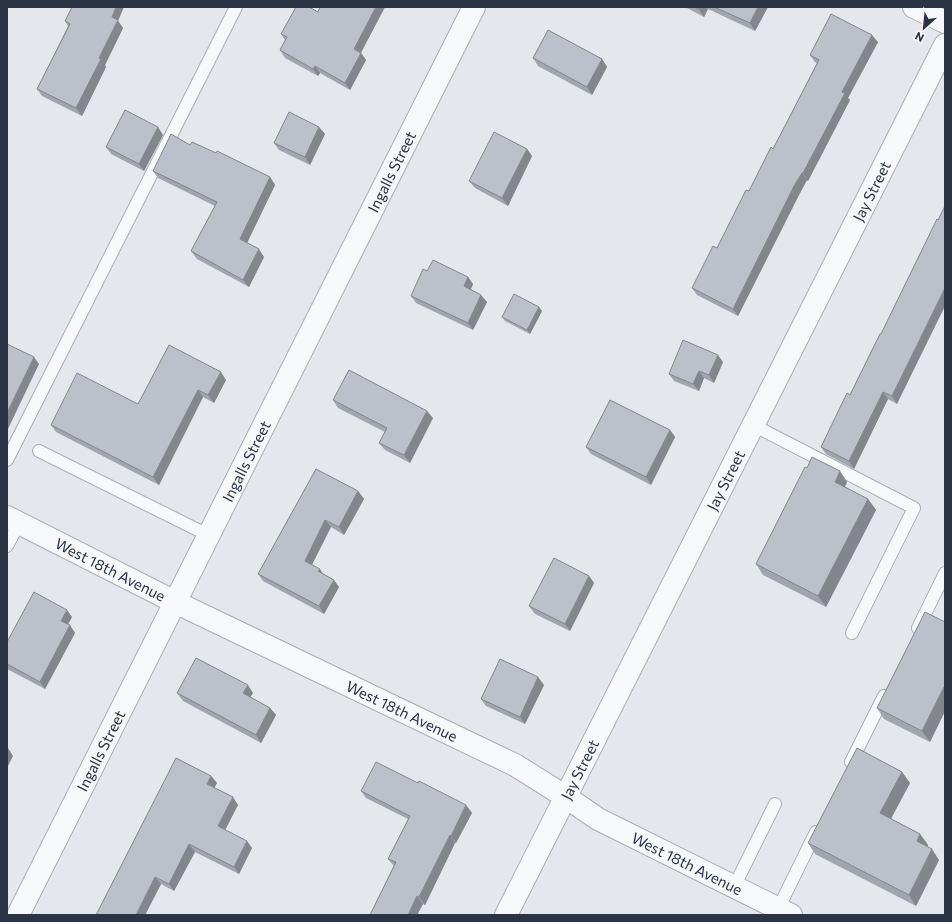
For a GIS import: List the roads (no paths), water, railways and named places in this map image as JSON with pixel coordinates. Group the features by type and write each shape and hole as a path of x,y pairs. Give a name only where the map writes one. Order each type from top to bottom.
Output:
{"street":[{"name":"Ingalls Street","path":"18,915 474,7"},
{"path":"914,7 945,22"},
{"name":"Jay Street","path":"506,915 945,45"},
{"name":"West 18th Avenue","path":"13,520 175,602 515,765 598,819 785,912"}],"lane":[{"path":"7,460 236,7"},
{"path":"753,425 914,508 852,632"},
{"path":"39,450 208,535"},
{"path":"7,546 13,520"},
{"path":"913,637 945,573"},
{"path":"846,773 888,687"},
{"path":"734,887 775,804"},
{"path":"785,912 821,823"}]}
